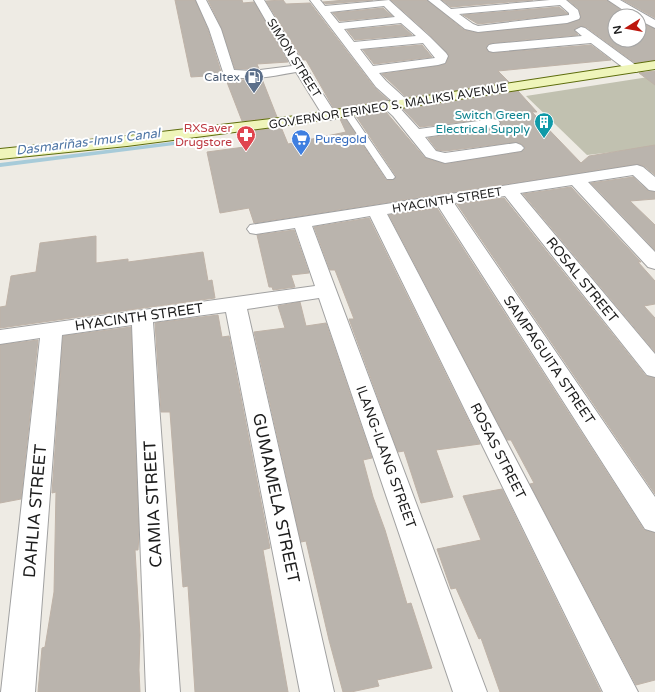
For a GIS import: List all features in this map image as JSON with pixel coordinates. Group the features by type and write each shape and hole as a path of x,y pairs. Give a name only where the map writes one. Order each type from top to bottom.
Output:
{"main road":[{"name":"GOVERNOR ERINEO S. MALIKSI AVENUE","path":"0,154 127,142 330,116 402,103 655,65"}],"street":[{"path":"202,0 215,29 228,72 235,75 246,75 301,68"},
{"name":"SIMON STREET","path":"259,0 279,35 330,116"},
{"path":"433,0 469,27 478,29 567,20 575,17 574,12 561,1 450,12"},
{"path":"613,0 655,19"},
{"path":"319,5 385,2 426,38 442,56 441,60 434,62 370,70"},
{"path":"319,5 381,84 402,103"},
{"path":"629,6 649,7"},
{"path":"629,6 655,25"},
{"path":"336,26 404,19"},
{"path":"567,20 633,69"},
{"path":"351,46 426,38"},
{"path":"493,48 593,39"},
{"path":"388,106 398,113 431,154 437,157 445,158 516,148"},
{"path":"414,134 493,123"},
{"name":"HYACINTH STREET","path":"256,229 637,170 655,186"},
{"path":"576,180 655,263"},
{"name":"ROSAL STREET","path":"509,190 655,370"},
{"name":"SAMPAGUITA STREET","path":"442,200 655,520"},
{"name":"ROSAS STREET","path":"376,210 621,692"},
{"name":"ILANG-ILANG STREET","path":"302,222 470,692"},
{"name":"HYACINTH STREET","path":"0,337 326,291"},
{"name":"GUMAMELA STREET","path":"235,303 317,692"},
{"name":"CAMIA STREET","path":"142,316 163,692"},
{"name":"DAHLIA STREET","path":"18,692 52,329"}],"lane":[{"path":"347,113 390,177"}],"shaded area":[{"path":"655,76 655,147 587,155 526,96"}],"building":[{"path":"175,0 195,0 208,30 222,75 191,77"},
{"path":"208,0 242,0 243,3 254,2 288,62 257,64 259,69 235,69 222,29"},
{"path":"283,0 286,4 310,3 375,88 388,100 334,109 306,60 303,60 266,1"},
{"path":"373,0 326,4 323,2"},
{"path":"391,0 427,0 464,30 478,33 567,24 579,20 581,17 579,9 568,0 607,0 618,8 607,8 607,42 586,27 580,26 574,29 578,35 493,43 488,44 486,49 493,53 591,45 611,60 498,71 509,82 407,98 382,74 446,64 449,55 431,36"},
{"path":"442,0 533,0 451,7"},
{"path":"623,0 655,0 655,18 647,14 647,8 637,8"},
{"path":"559,7 568,14 478,24 463,15"},
{"path":"383,8 392,16 340,21 333,13"},
{"path":"401,25 412,35 355,40 347,30"},
{"path":"647,26 655,29 655,60 635,63 615,48 647,48"},
{"path":"422,45 432,57 374,64 363,50"},
{"path":"655,71 655,85 639,73"},
{"path":"225,77 242,80 262,79 277,117 242,121"},
{"path":"518,91 537,112 532,112 581,163 589,156 655,145 655,175 644,166 637,164 254,223 249,208 220,213 207,152 252,146 246,132 281,127 288,144 346,132 340,119 345,118 386,180 393,180 396,176 356,116 386,112 425,158 445,164 521,152 526,148 522,144 516,142 445,151 437,150 428,138 498,127 501,122 498,119 493,118 420,127 403,109"},
{"path":"633,177 648,191 655,192 655,199 630,201 655,225 655,250 591,183"},
{"path":"571,187 641,262 638,262 655,281 655,304 644,306 655,318 655,352 523,194"},
{"path":"504,198 646,376 655,378 655,494 457,204"},
{"path":"437,208 644,530 655,533 655,680 636,685 530,484 534,483 511,440 507,440 389,215"},
{"path":"369,218 480,444 436,450 453,497 421,503 404,451 398,452 349,319 354,319 335,270 330,270 314,227"},
{"path":"294,230 309,273 291,275 295,287 273,290 272,287 269,287 257,235"},
{"path":"96,236 96,263 128,259 128,262 203,252 208,281 212,280 215,298 0,328 0,307 6,306 11,276 36,272 40,243"},
{"path":"300,302 306,326 326,323 372,458 363,460 373,497 385,530 407,604 411,603 432,668 377,680 379,686 351,692 343,692 329,640 306,541 301,542 254,332 285,328 278,306"},
{"path":"218,315 222,337 229,336 270,548 263,550 288,692 195,692 188,586 183,587 170,412 161,412 155,323"},
{"path":"131,327 139,535 138,550 135,550 140,635 140,692 38,692 42,648 45,647 54,592 56,492 52,493 63,336"},
{"path":"38,340 21,499 0,503 0,345"},
{"path":"502,489 601,692 500,692 481,638 479,639 456,588 451,589 437,549 481,540 463,496"}],"waterway":[{"name":"Dasmariñas-Imus Canal","path":"0,165 204,140"}],"place":[{"name":"Caltex","path":"254,94"},
{"name":"Switch Green Electrical Supply","path":"544,139"},
{"name":"RXSaver Drugstore","path":"246,152"},
{"name":"Puregold","path":"301,156"}]}
